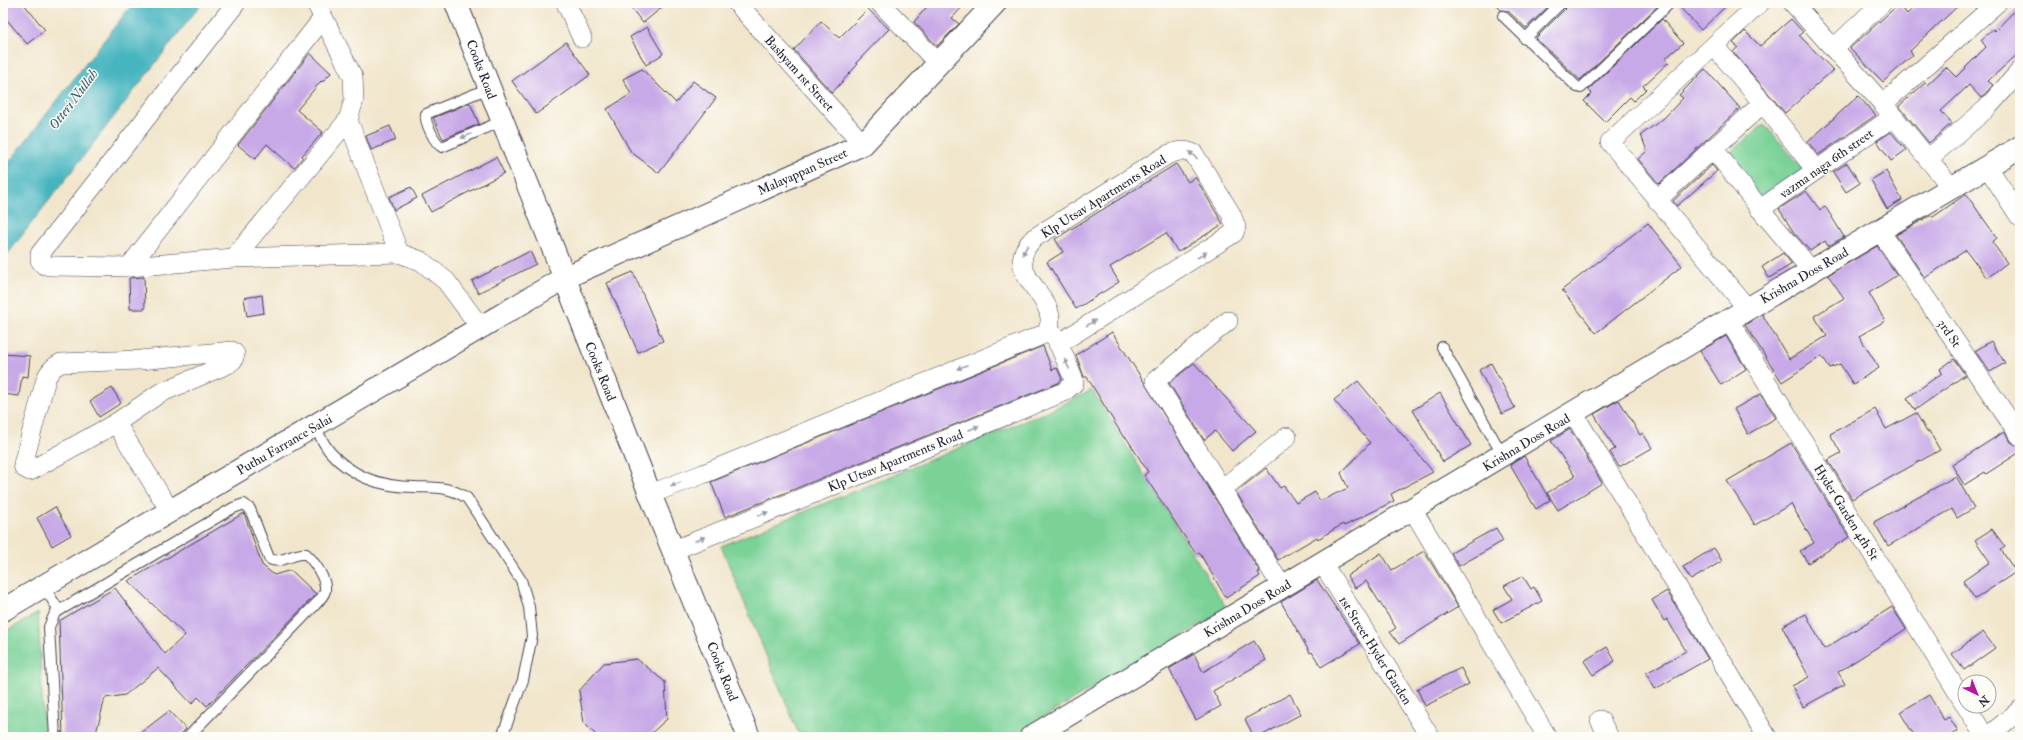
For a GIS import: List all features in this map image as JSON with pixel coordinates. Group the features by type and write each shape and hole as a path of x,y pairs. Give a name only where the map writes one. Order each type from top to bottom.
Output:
{"street":[{"path":"236,3 40,254 40,260 44,265 50,266 129,267 234,258 399,253 421,261 446,281 481,328"},
{"name":"Cooks Road","path":"456,3 650,494 749,737"},
{"path":"566,3 582,38"},
{"name":"Bashyam 1st Street","path":"737,3 863,144"},
{"path":"880,3 898,24 939,64"},
{"name":"Malayappan Street","path":"564,278 863,144 995,3"},
{"path":"1747,308 1610,142 1760,3"},
{"path":"1793,3 1888,110 1951,187"},
{"path":"1834,48 1882,3"},
{"name":"vazma naga 6th street","path":"1760,210 1815,169 1888,110 1997,3"},
{"path":"129,267 320,10 353,76 354,100 348,120 234,258"},
{"path":"1714,46 1763,103 1815,169"},
{"path":"1928,159 1986,109 2020,71"},
{"path":"1657,200 1763,103"},
{"path":"348,120 399,253"},
{"name":"Krishna Doss Road","path":"1031,737 1574,414 1728,319 1880,231 1951,187 2020,147"},
{"path":"1713,148 1760,210 1812,271"},
{"name":"Klp Utsav Apartments Road","path":"650,494 1053,339 1234,233 1236,227 1231,214 1194,154 1187,151 1178,150 1167,155 1034,238 1026,246 1022,255 1023,267 1050,316 1053,339 1073,377 1074,383 1064,392 674,550"},
{"path":"1987,166 2020,217"},
{"name":"3rd St","path":"1880,231 2020,436"},
{"name":"Puthu Farrance Salai","path":"3,610 564,278"},
{"name":"Hyder Garden 4th St","path":"1728,319 1957,690"},
{"path":"1228,321 1155,381 1282,587"},
{"path":"232,352 236,354 233,360 228,364 160,393 116,423 30,471 24,468 23,464 46,379 53,367 61,363 140,360 232,352"},
{"path":"1574,414 1767,737"},
{"path":"116,423 170,511"},
{"path":"1222,489 1287,437"},
{"path":"1413,510 1544,736"},
{"name":"1st Street Hyder Garden","path":"1323,564 1430,737"},
{"path":"1986,737 2020,710"},
{"name":"Hyder Garden 4th St","path":"1972,714 1986,737"},
{"path":"1600,720 1609,737"}],"lane":[{"path":"1526,39 1561,3"},
{"path":"1503,16 1577,87 1581,88 1670,3"},
{"path":"489,88 426,114 426,119 437,144 442,146 502,121"},
{"path":"1442,347 1503,456"},
{"path":"314,426 330,452 350,469 376,482 399,487 455,490 467,498 521,580 529,607 532,636 523,680 502,737"},
{"path":"55,737 49,627 52,617 59,610 241,504 244,504 250,509 268,558 276,561 302,553 306,554 312,559 318,568 325,586 325,592 320,600 191,736"},
{"path":"43,586 59,610"}],"green space":[{"path":"1764,124 1804,170 1765,203 1726,156"},
{"path":"1092,390 1227,609 1010,737 800,737 721,546 1049,411"},
{"path":"38,613 44,737 3,737 3,633"}],"water":[{"name":"Otteri Nullah","path":"133,3 202,3 3,260 3,170"}],"building":[{"path":"3,3 23,3 45,30 27,44 3,15"},
{"path":"627,3 667,3 643,23"},
{"path":"930,3 966,3 952,18 959,24 937,46 914,22"},
{"path":"1494,3 1552,3 1526,28 1508,11 1501,10"},
{"path":"1567,3 1661,3 1580,80 1536,38 1566,8"},
{"path":"1676,3 1729,3 1701,30"},
{"path":"1919,3 1961,3 1910,51 1913,55 1883,82 1850,48 1899,4 1907,14"},
{"path":"2020,5 2020,52 1988,81 1993,85 1981,98 1969,85 1941,111 1952,123 1929,143 1899,106 1925,83 1927,85 1946,67 1956,77 1986,47 1981,40 1993,29 1995,31"},
{"path":"868,9 889,29 856,63 858,64 832,93 794,50 821,21 839,38"},
{"path":"1662,19 1683,43 1665,59 1669,62 1643,86 1646,89 1634,101 1630,97 1605,122 1584,101 1592,93 1588,90"},
{"path":"1791,19 1803,32 1799,35 1833,70 1785,113 1733,52 1738,47 1733,43 1745,31 1760,46"},
{"path":"647,27 663,54 646,65 630,37"},
{"path":"566,42 590,75 536,114 512,81"},
{"path":"310,53 331,73 322,82 321,81 297,110 323,132 302,156 303,157 294,168 267,144 255,159 238,145"},
{"path":"642,69 676,103 693,81 716,98 659,173 631,152 607,109 631,94 623,79"},
{"path":"1705,69 1740,108 1659,184 1638,159 1647,151 1641,135 1664,118 1683,98 1679,95"},
{"path":"1858,96 1876,115 1818,155 1808,142"},
{"path":"470,103 479,124 443,139 433,118"},
{"path":"390,126 396,140 371,150 366,136"},
{"path":"1891,132 1906,150 1891,161 1877,141"},
{"path":"496,157 504,173 431,212 422,196"},
{"path":"1847,163 1860,183 1846,192 1833,172"},
{"path":"1176,164 1188,182 1195,177 1223,224 1178,252 1166,233 1110,267 1119,282 1076,309 1047,262 1063,252 1055,239"},
{"path":"1712,165 1717,171 1677,206 1673,201"},
{"path":"1886,171 1902,200 1887,209 1871,180"},
{"path":"411,187 417,198 394,210 389,197"},
{"path":"1806,191 1820,210 1825,206 1844,237 1828,246 1825,241 1810,251 1795,234 1779,209"},
{"path":"1966,194 1997,238 1992,242 2007,263 1987,278 1966,250 1925,278 1896,235 1931,215 1933,217"},
{"path":"1648,223 1682,266 1596,333 1562,290"},
{"path":"1877,246 1897,275 1869,293 1885,321 1859,336 1879,368 1853,384 1840,364 1830,368 1822,356 1782,382 1745,325 1762,314 1789,359 1827,336 1814,316 1844,298 1828,275"},
{"path":"530,251 536,264 478,293 472,281"},
{"path":"1783,253 1792,264 1769,278 1762,267"},
{"path":"633,272 663,341 638,352 607,283"},
{"path":"144,277 145,309 130,309 129,278"},
{"path":"262,295 264,313 247,316 244,298"},
{"path":"1112,332 1260,572 1258,572 1260,576 1226,598 1199,552 1196,554 1144,475 1148,472 1126,437 1124,438 1087,377 1084,377 1076,355"},
{"path":"1726,336 1746,369 1721,385 1700,351"},
{"path":"1991,341 2005,363 1990,372 1975,351"},
{"path":"1043,346 1052,370 1057,368 1062,379 1058,383 725,517 711,482"},
{"path":"3,354 30,356 28,377 22,376 19,396 3,394"},
{"path":"1954,359 1965,375 1915,410 1907,398 1942,373 1940,369"},
{"path":"1194,363 1256,431 1232,451 1215,431 1204,440 1169,383"},
{"path":"1491,363 1515,408 1502,414 1479,370"},
{"path":"1358,381 1433,472 1391,494 1394,501 1344,526 1343,524 1318,539 1317,537 1278,560 1236,492 1266,468 1280,488 1284,486 1296,503 1315,492 1320,501 1348,488 1341,473 1370,443 1334,400"},
{"path":"112,388 121,403 99,417 90,401"},
{"path":"1440,393 1471,445 1443,462 1413,410"},
{"path":"1761,394 1776,418 1748,434 1734,409"},
{"path":"1619,400 1640,435 1643,433 1652,448 1619,467 1610,452 1615,449 1594,414"},
{"path":"1875,409 1886,429 1916,413 1940,450 1852,499 1828,460 1841,453 1830,434"},
{"path":"1570,429 1602,483 1558,510 1547,493 1575,476 1551,441"},
{"path":"2004,432 2011,442 2020,447 2020,452 1986,474 1985,472 1964,485 1952,465"},
{"path":"1791,443 1849,537 1808,563 1800,551 1814,543 1791,504 1755,525 1727,481"},
{"path":"1524,456 1550,500 1536,509 1510,465"},
{"path":"1956,476 1974,508 1957,518 1952,509 1888,546 1874,522"},
{"path":"55,507 71,535 52,546 37,518"},
{"path":"244,513 262,565 274,575 288,571 293,572 316,594 207,706 198,697 192,704 158,668 125,695 105,698 95,737 63,737 59,621 115,588 165,654 185,635 128,581"},
{"path":"1496,528 1503,541 1459,566 1451,553"},
{"path":"1992,529 2005,547 2001,550 2016,572 1975,599 1963,581 1990,562 1975,540"},
{"path":"1714,548 1722,561 1691,580 1683,567"},
{"path":"1424,551 1458,607 1399,644 1390,632 1396,628 1366,581 1355,588 1347,576 1381,553 1392,570"},
{"path":"1523,576 1531,589 1534,587 1542,601 1501,623 1493,610 1512,599 1504,586"},
{"path":"1317,580 1360,644 1321,667 1312,652 1310,653 1281,602"},
{"path":"1667,591 1708,659 1655,689 1646,673 1686,651 1667,619 1664,621 1652,600"},
{"path":"1892,607 1906,629 1838,672 1845,684 1803,707 1792,686 1809,677 1782,626 1806,614 1824,649"},
{"path":"1983,632 1995,648 1964,670 1952,654"},
{"path":"1254,641 1266,660 1213,691 1221,706 1196,720 1169,669 1194,654 1203,672"},
{"path":"1607,647 1615,661 1593,675 1584,661"},
{"path":"637,659 665,682 667,719 647,737 598,737 584,723 579,691 604,663"},
{"path":"1461,668 1469,684 1425,706 1417,689"},
{"path":"1290,694 1301,714 1259,737 1254,737 1245,719"},
{"path":"1929,695 1944,720 1949,717 1958,731 1949,737 1915,737 1900,712"},
{"path":"169,711 186,729 178,737 135,737"}]}
